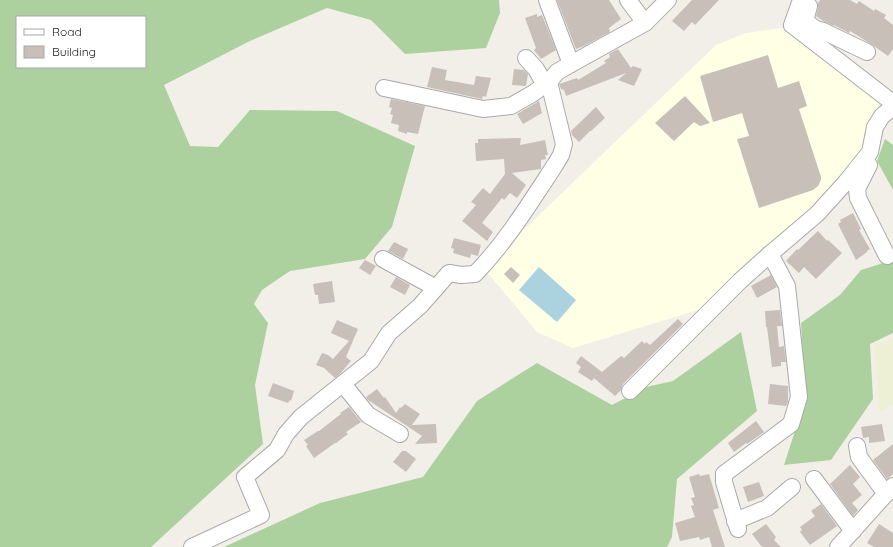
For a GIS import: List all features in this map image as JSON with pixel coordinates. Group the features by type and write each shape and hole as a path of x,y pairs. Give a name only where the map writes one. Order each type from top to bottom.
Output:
{"street":[{"path":"547,0 571,64"},
{"path":"628,0 645,23"},
{"path":"384,88 483,109 512,106 547,84 557,72 645,23 668,0"},
{"path":"867,52 823,31 816,30 805,20 809,6 802,0 792,25 893,103"},
{"path":"192,547 261,515 245,477 277,450 286,434 301,417 371,361 389,333 420,306 449,272 461,275 475,274 487,262 505,239 555,165 561,155 564,144 547,84 526,58"},
{"path":"887,256 858,198 857,188 871,158 870,152 875,127 882,116 893,107"},
{"path":"630,391 735,286 817,214 846,182 870,152"},
{"path":"770,254 787,286 799,397 791,424 724,474 724,482 737,525 767,508 792,486"},
{"path":"383,259 436,288"},
{"path":"343,384 368,415 400,434"},
{"path":"838,547 890,490 859,456 857,446"},
{"path":"814,479 853,531"}],"shaded area":[{"path":"788,27 878,98 879,105 869,123 866,147 831,192 708,307 573,348 537,332 486,271 511,242 716,45 746,33"},
{"path":"893,337 893,405 880,412 874,346"}],"green space":[{"path":"0,0 499,0 500,13 486,48 405,54 371,20 327,8 250,41 164,85 190,146 218,147 250,110 337,111 415,146 392,227 365,259 290,271 262,290 254,304 268,323 255,385 263,444 151,547 0,547"},
{"path":"885,139 893,145 893,190 877,161"},
{"path":"893,260 893,333 870,344 873,399 831,460 784,465 805,400 801,323 840,295 861,270"},
{"path":"741,332 757,411 677,479 672,537 667,547 224,547 320,503 423,477 477,401 537,363 612,405 646,387 673,381"}],"water":[{"path":"539,267 576,300 557,322 519,290"}],"building":[{"path":"557,0 609,0 621,19 609,28 610,32 576,49"},
{"path":"692,0 719,0 695,25 692,22 684,31 672,21"},
{"path":"820,0 850,0 857,4 859,1 874,11 875,9 886,15 884,18 893,25 893,49 888,56 850,31 849,33 825,22 816,16 818,3"},
{"path":"537,14 537,17 542,15 556,50 541,59 534,50 536,48 525,18"},
{"path":"618,49 631,68 633,66 642,69 634,86 618,80 626,73 566,96 564,90 561,89 559,84 577,78 578,80 606,63 604,61 610,57 609,54"},
{"path":"768,55 778,88 799,81 807,106 799,109 821,180 818,186 813,190 759,208 737,139 749,136 742,113 713,122 700,76"},
{"path":"432,67 447,70 445,80 474,85 476,76 491,78 486,97 483,96 482,99 427,87"},
{"path":"514,69 524,70 528,74 526,86 512,85"},
{"path":"685,96 710,123 700,126 694,122 674,141 655,123"},
{"path":"391,99 425,106 418,134 407,132 407,134 398,131 399,125 391,123 393,115 390,114 392,108 389,107"},
{"path":"539,101 542,113 523,124 517,114"},
{"path":"596,107 605,118 579,142 572,135 571,131"},
{"path":"521,138 520,145 545,140 548,155 545,155 546,159 541,160 541,169 512,173 526,185 517,198 510,193 504,200 502,198 482,223 493,232 487,241 462,221 476,205 471,202 483,188 490,194 505,174 504,159 476,161 475,143 478,143 478,139"},
{"path":"853,213 861,229 859,230 870,249 856,260 838,224 841,222 840,220"},
{"path":"818,231 827,241 828,240 842,253 816,279 804,267 799,273 786,261 797,249 798,250"},
{"path":"454,238 481,245 478,256 471,254 470,258 453,253 454,249 451,248"},
{"path":"394,242 408,249 403,259 388,251"},
{"path":"365,260 376,266 370,275 359,268"},
{"path":"511,267 520,275 513,283 504,274"},
{"path":"771,275 777,287 757,298 751,286"},
{"path":"396,277 410,285 405,295 390,287"},
{"path":"332,281 335,302 319,304 318,295 315,295 313,284"},
{"path":"780,310 782,326 777,326 779,347 784,346 786,362 781,362 781,366 772,367 765,311"},
{"path":"678,319 683,324 623,384 621,390 615,396 594,378 592,381 578,372 581,367 576,363 581,356 602,372 621,356 624,358 642,341 645,344 646,342 650,345"},
{"path":"337,320 358,329 346,357 351,361 335,378 324,368 316,365 322,353 333,359 349,341 331,333"},
{"path":"273,383 294,391 291,401 290,400 288,403 268,396"},
{"path":"770,384 788,386 788,402 786,406 768,404"},
{"path":"377,389 384,398 385,397 396,413 400,407 401,408 405,404 420,414 412,425 436,424 437,443 415,444 422,436 368,400 366,397"},
{"path":"349,407 361,422 346,432 348,434 314,458 304,440 319,431"},
{"path":"756,421 764,432 734,452 728,443"},
{"path":"882,424 885,441 869,443 869,437 863,438 861,427"},
{"path":"893,444 893,474 887,479 873,460"},
{"path":"402,451 406,451 416,459 406,472 393,462"},
{"path":"850,465 860,477 853,484 862,495 852,503 858,510 853,516 830,484"},
{"path":"699,474 700,476 709,474 719,508 713,510 725,547 712,547 709,537 700,540 699,537 680,541 675,523 695,517 691,506 694,505 691,498 695,497 689,477"},
{"path":"759,482 764,496 748,502 743,487"},
{"path":"821,504 837,526 810,545 800,532 802,530 800,527 815,516 811,511"},
{"path":"766,524 776,537 774,540 781,547 762,547 752,534"},
{"path":"879,524 893,533 893,547 874,547 867,543"}]}
